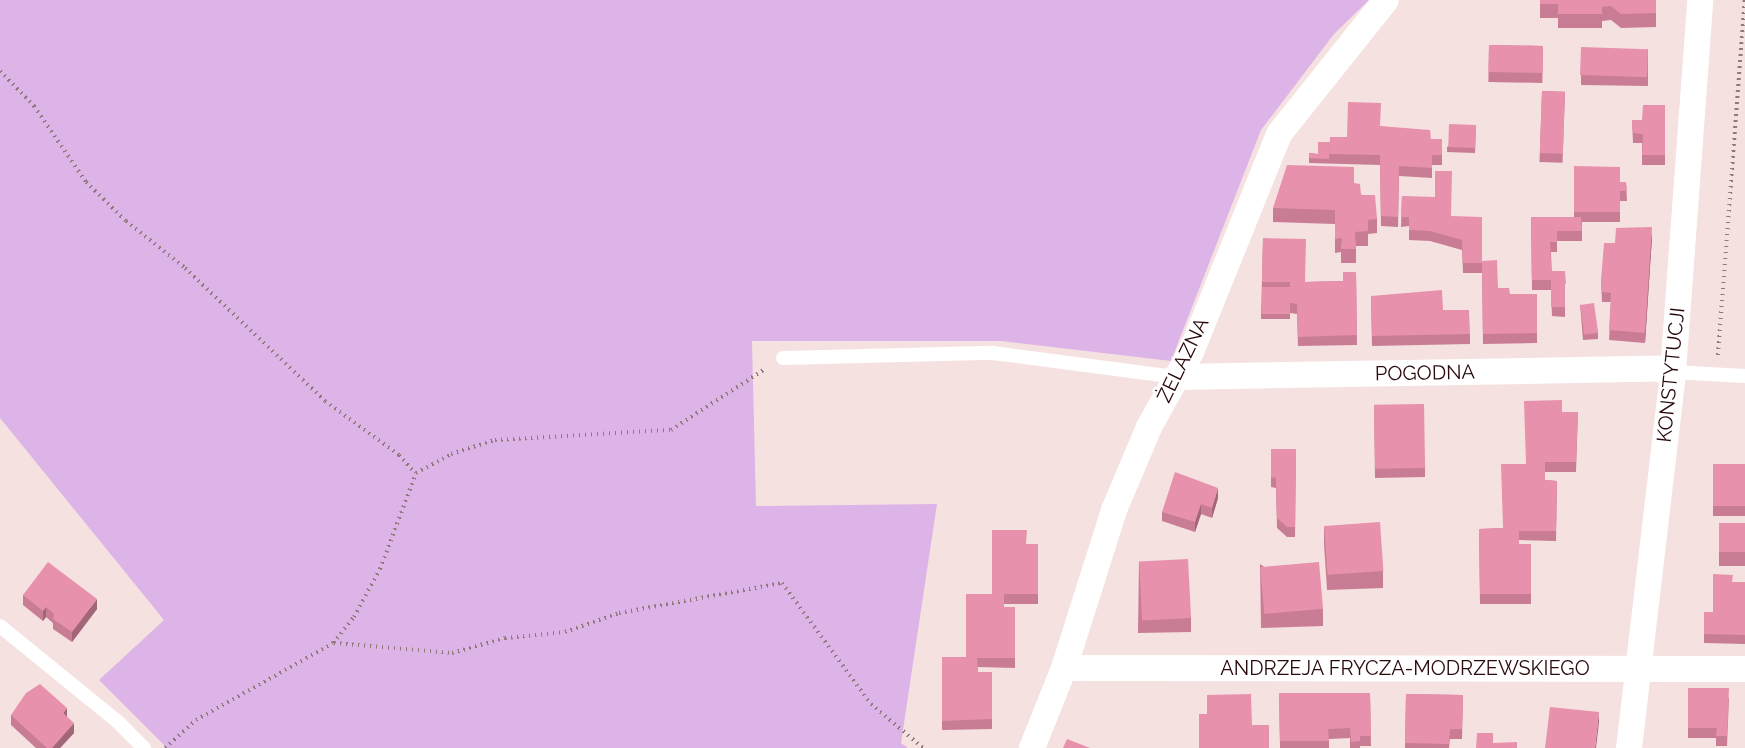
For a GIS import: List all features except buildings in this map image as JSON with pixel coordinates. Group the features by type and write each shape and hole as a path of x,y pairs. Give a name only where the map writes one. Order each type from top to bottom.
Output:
{"street":[{"name":"ŻELAZNA","path":"1032,748 1065,668 1114,510 1149,427 1191,351 1279,134 1386,0"},
{"name":"KONSTYTUCJI","path":"1629,748 1673,372 1700,0"},
{"name":"POGODNA","path":"1176,377 1658,369 1673,372"},
{"name":"ANDRZEJA FRYCZA-MODRZEWSKIEGO","path":"1065,668 1638,667 1745,669"}],"lane":[{"path":"783,358 993,353 1149,377 1176,377"},
{"path":"1673,372 1716,377 1745,376"},
{"path":"0,626 118,722 144,748"}],"path":[{"path":"1716,377 1745,0"},
{"path":"0,71 34,106 86,182 126,221 184,268 326,401 399,455 416,473"},
{"path":"165,748 196,720 333,643 354,617 380,569 416,473 451,454 495,440 671,430 783,358"},
{"path":"333,643 452,653 505,638 565,632 619,613 782,584 871,704 923,748"}],"shaded area":[{"path":"0,0 1369,0 1334,34 1261,130 1171,361 1002,341 752,341 756,506 937,504 901,743 908,748 167,748 99,680 164,620 0,418"}]}
